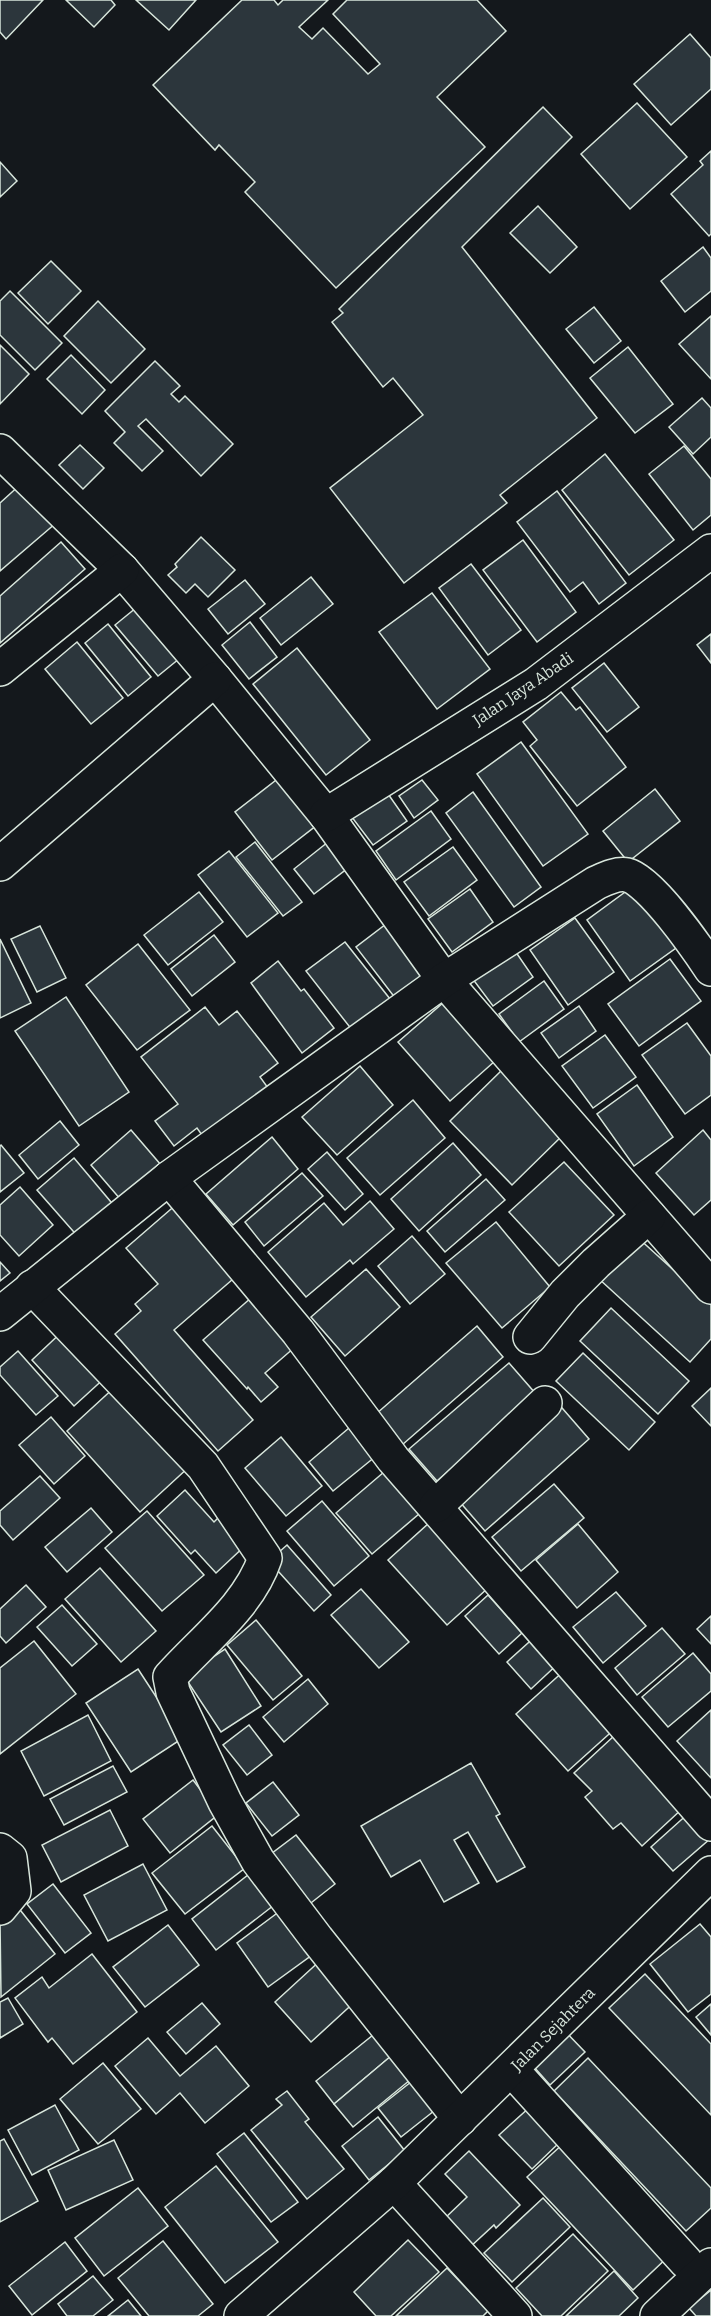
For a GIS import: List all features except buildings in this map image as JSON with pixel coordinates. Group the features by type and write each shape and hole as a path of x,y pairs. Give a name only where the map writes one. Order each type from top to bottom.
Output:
{"street":[{"path":"0,451 122,570 215,679 326,815 444,980 711,1287"},
{"name":"Jalan Jaya Abadi","path":"326,815 536,684 711,551"},
{"path":"0,669 122,570"},
{"path":"0,864 215,679"},
{"path":"0,1314 170,1178 444,980 596,882 626,874 639,880 693,942 711,969"},
{"path":"170,1178 298,1332 393,1459 711,1824"},
{"path":"530,1337 565,1294 649,1216"},
{"path":"32,1287 203,1466 265,1558 258,1577 242,1600 170,1677 173,1692 225,1802 258,1861 316,1939 460,2119"},
{"path":"436,1506 545,1404"},
{"path":"0,1850 10,1858 14,1891 0,1908"},
{"name":"Jalan Sejahtera","path":"241,2316 394,2183 711,1873"},
{"path":"512,2070 698,2264 657,2316"},
{"path":"394,2183 515,2316"}]}
